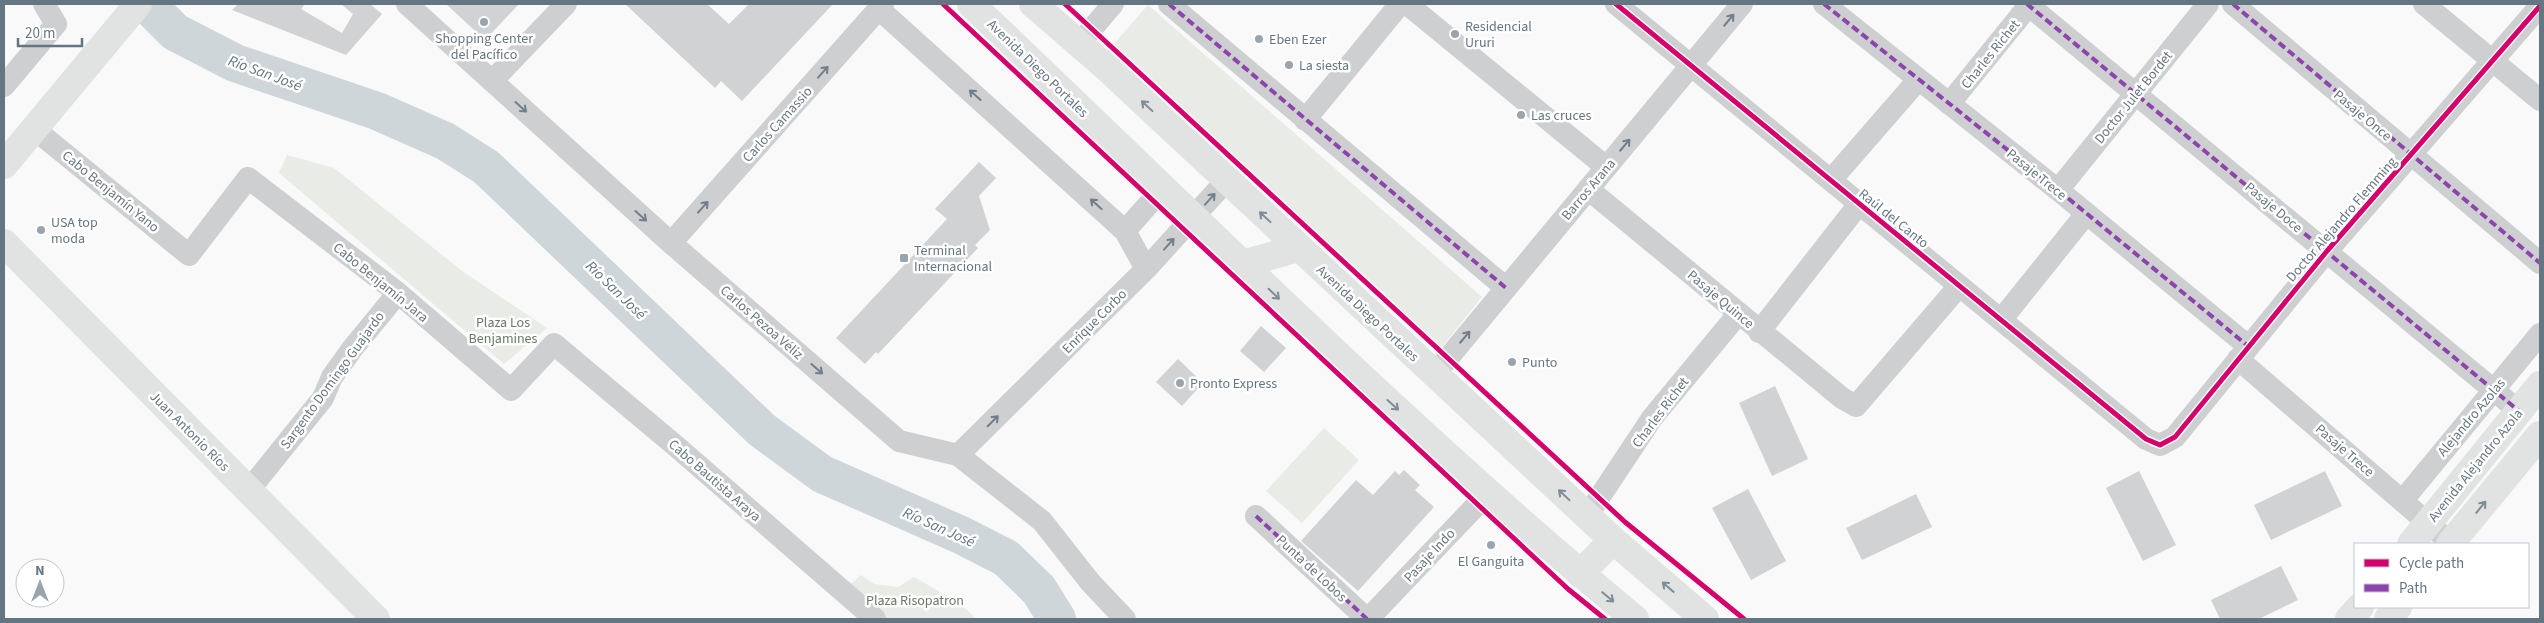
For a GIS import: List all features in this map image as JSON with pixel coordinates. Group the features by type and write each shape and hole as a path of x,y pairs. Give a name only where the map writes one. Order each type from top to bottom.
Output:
{"main road":[{"path":"4,165 138,4"},
{"name":"Avenida Diego Portales","path":"971,4 1362,378 1580,574 1635,619"},
{"name":"Avenida Diego Portales","path":"1033,4 1079,44 1613,540 1705,619"},
{"name":"Juan Antonio Ríos","path":"4,246 376,619"},
{"path":"1243,264 1298,248"},
{"name":"Avenida Alejandro Azola","path":"2411,543 2540,388"},
{"path":"2451,543 2540,434"},
{"path":"1580,574 1613,540"},
{"path":"2349,619 2359,608"},
{"path":"2388,619 2397,608"}],"street":[{"path":"4,86 56,24 44,4"},
{"name":"Carlos Pezoa Véliz","path":"408,4 671,243 900,441 958,455 1042,521 1090,582 1125,619"},
{"path":"492,81 566,4"},
{"path":"1079,44 1113,4"},
{"path":"1169,4 1506,288"},
{"path":"1305,120 1400,4"},
{"path":"1407,4 1606,167"},
{"name":"Raúl del Canto","path":"1616,4 2146,440 2160,445"},
{"name":"Barros Arana","path":"1434,375 1742,4"},
{"name":"Pasaje Trece","path":"1824,4 2086,214 2243,352 2449,543"},
{"name":"Pasaje Doce","path":"2029,4 2327,251 2492,391 2519,411"},
{"name":"Charles Richet","path":"1949,104 2029,4"},
{"name":"Doctor Julet Bordet","path":"2058,190 2208,4"},
{"name":"Pasaje Once","path":"2235,4 2411,156 2540,263"},
{"path":"2424,4 2540,100"},
{"path":"881,6 1125,231 1146,269"},
{"name":"Carlos Camassio","path":"671,243 881,6"},
{"name":"Doctor Alejandro Flemming","path":"2160,445 2176,437 2243,352 2327,251 2540,6"},
{"path":"1831,180 1918,80"},
{"name":"Cabo Benjamín Yano","path":"33,128 189,255 248,178"},
{"name":"Cabo Benjamín Jara","path":"248,178 398,293 511,390 554,344"},
{"name":"Enrique Corbo","path":"958,455 1146,269 1226,181"},
{"path":"1125,231 1163,188"},
{"name":"Pasaje Quince","path":"1588,189 1739,313 1759,332 1842,398 1856,406 1959,286"},
{"path":"1759,332 1859,204"},
{"path":"2001,320 2086,214"},
{"name":"Sargento Domingo Guajardo","path":"249,490 323,398 332,377 352,349 398,293"},
{"name":"Charles Richet","path":"1587,516 1652,418 1739,313"},
{"name":"Alejandro Azolas","path":"2403,500 2540,334"},
{"name":"Cabo Bautista Araya","path":"554,344 677,447 874,619"},
{"name":"Pasaje Indo","path":"1368,619 1489,492"},
{"name":"Punta de Lobos","path":"1256,516 1368,619"}],"green space":[{"path":"1148,5 1482,297 1437,353 1111,47"},
{"name":"Plaza Los Benjamines","path":"287,155 334,168 462,271 547,328 504,364 279,173"},
{"path":"1324,428 1359,460 1302,523 1266,491"},
{"name":"Plaza Risopatron","path":"861,575 874,584 898,587 914,577 961,604 976,619 875,619 843,591"}],"building":[{"path":"238,4 305,4 301,9 342,33 353,14 341,4 370,4 382,14 346,55 232,10"},
{"name":"Shopping Center del Pacífico","path":"446,4 519,4 485,40"},
{"path":"625,4 707,4 729,24 749,4 833,4 742,101 721,81 715,88"},
{"path":"979,162 996,178 979,196 990,230 975,245 978,248 878,354 876,352 865,364 836,338 947,219 935,209"},
{"path":"1261,326 1286,348 1264,372 1240,351"},
{"name":"Pronto Express","path":"1178,359 1203,383 1182,406 1156,382"},
{"path":"1775,386 1808,459 1772,476 1739,403"},
{"path":"1404,470 1420,485 1415,490 1434,507 1358,591 1301,541 1356,480 1373,495 1395,471 1399,475"},
{"path":"2139,471 2176,545 2143,561 2106,488"},
{"path":"2325,471 2342,506 2271,540 2254,505"},
{"path":"1748,489 1786,561 1751,580 1712,508"},
{"path":"1916,494 1932,527 1862,560 1846,528"},
{"path":"2281,566 2298,600 2259,619 2220,619 2211,600"}],"waterway":[{"name":"Río San José","path":"147,4 175,32 235,63 377,111 445,141 486,167 762,430 822,474 961,535 1006,558 1039,590 1057,619"}],"marked path":[{"path":"1169,4 1506,288"},
{"path":"1824,4 2058,190 2248,346"},
{"path":"2027,4 2519,411"},
{"path":"2233,4 2540,263"},
{"path":"1256,516 1367,619"}],"cycle path":[{"path":"943,4 1568,589 1605,619"},
{"path":"1065,4 1625,522 1744,619"},
{"path":"1616,4 2146,439 2160,445 2175,437 2327,251 2540,6"}],"place":[{"name":"Shopping Center del Pacífico","path":"484,22"},
{"name":"Residencial Ururi","path":"1455,34"},
{"name":"Eben Ezer","path":"1259,39"},
{"name":"La siesta","path":"1289,65"},
{"name":"Las cruces","path":"1521,115"},
{"name":"USA top moda","path":"41,230"},
{"name":"Terminal Internacional","path":"904,258"},
{"name":"Punto","path":"1512,362"},
{"name":"Pronto Express","path":"1180,383"},
{"name":"El Ganguita","path":"1491,545"}]}
